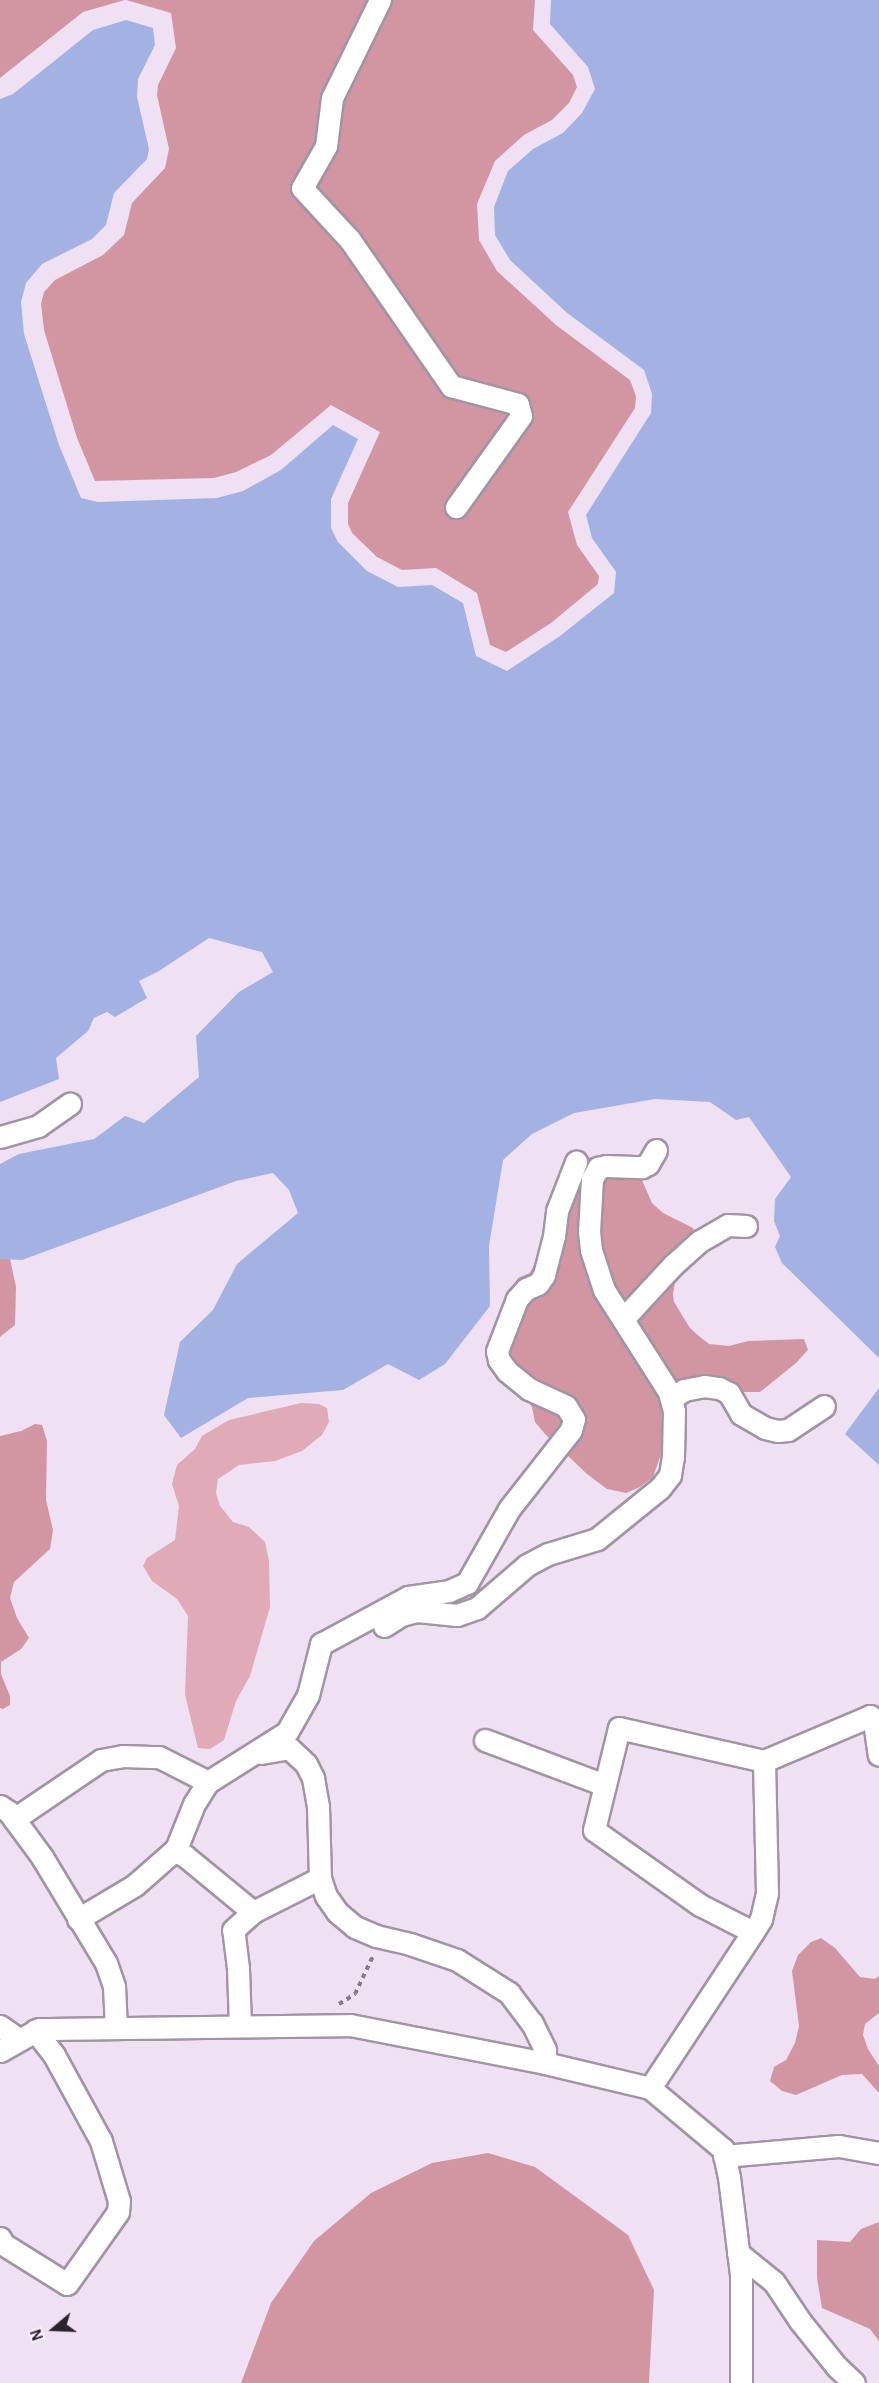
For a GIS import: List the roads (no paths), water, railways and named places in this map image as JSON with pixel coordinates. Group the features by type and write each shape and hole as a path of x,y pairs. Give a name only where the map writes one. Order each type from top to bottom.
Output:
{"street":[{"path":"380,0 332,98 326,146 302,188 351,240 451,386 518,404 521,416 456,507"},
{"path":"0,1137 38,1126 69,1104"},
{"path":"346,1631 377,1630 401,1615 417,1611 465,1614 488,1599 527,1565 548,1554 597,1539 660,1488 670,1475 674,1432 671,1399 604,1290 591,1250 592,1179 598,1168 648,1164 656,1150"},
{"path":"78,1919 135,1885 174,1851 194,1804 208,1782 287,1732 308,1695 321,1644 408,1597 449,1591 467,1582 509,1509 571,1430 574,1419 566,1406 529,1389 507,1371 499,1360 497,1350 517,1299 526,1289 538,1284 544,1275 554,1236 557,1211 576,1162"},
{"path":"623,1319 666,1272 700,1242 728,1225 746,1226"},
{"path":"671,1399 684,1390 704,1386 719,1388 729,1393 741,1414 765,1428 778,1431 788,1430 824,1406"},
{"path":"753,1932 700,1905 594,1830 619,1728 764,1761 870,1716 874,1721 879,1755"},
{"path":"485,1740 605,1785"},
{"path":"252,1755 289,1748 306,1764 313,1778 318,1807 320,1878 326,1896 337,1912 355,1927 457,1960 509,1993 532,2023 545,2050 545,2063"},
{"path":"116,2028 114,1986 106,1963 42,1857 7,1812 101,1760 123,1756 159,1757 208,1782"},
{"path":"650,2088 761,1919 766,1893 764,1761"},
{"path":"174,1851 194,1863 253,1912"},
{"path":"240,2026 238,1968 233,1930 253,1912 320,1878"},
{"path":"0,2051 27,2035 116,2028 350,2025 545,2063 650,2088 723,2149 741,2275 741,2383"},
{"path":"0,2026 27,2035 54,2055 101,2141 119,2201 118,2212 67,2284 3,2244 0,2238"},
{"path":"724,2156 839,2146 879,2154"},
{"path":"738,2253 774,2282 800,2321 837,2367 854,2383"}],"water":[{"path":"551,0 879,0 879,1358 782,1263 775,1247 780,1236 774,1221 775,1199 791,1177 749,1117 736,1120 710,1102 655,1099 574,1113 532,1134 503,1160 489,1246 490,1306 445,1364 419,1380 388,1364 343,1390 248,1398 181,1438 164,1415 180,1342 213,1310 237,1264 298,1213 289,1190 273,1173 236,1181 22,1260 0,1259 0,1164 19,1154 94,1139 125,1116 144,1123 199,1077 196,1036 239,992 273,972 262,952 209,938 159,971 139,981 147,998 115,1017 107,1012 94,1018 88,1031 56,1058 59,1079 0,1102 0,99 13,94 93,30 126,20 153,28 155,45 138,79 137,97 149,149 147,159 114,193 106,225 92,239 42,264 26,283 21,302 24,334 59,445 81,498 98,502 217,498 243,491 281,470 333,425 358,439 331,499 331,528 338,542 367,571 398,587 432,585 463,603 476,656 507,671 560,636 614,593 616,572 592,538 586,515 651,413 652,394 644,370 566,312 510,260 495,235 494,207 508,171 533,149 563,133 582,113 595,89 588,67 550,24"},
{"path":"879,1388 879,1465 845,1434"}]}
